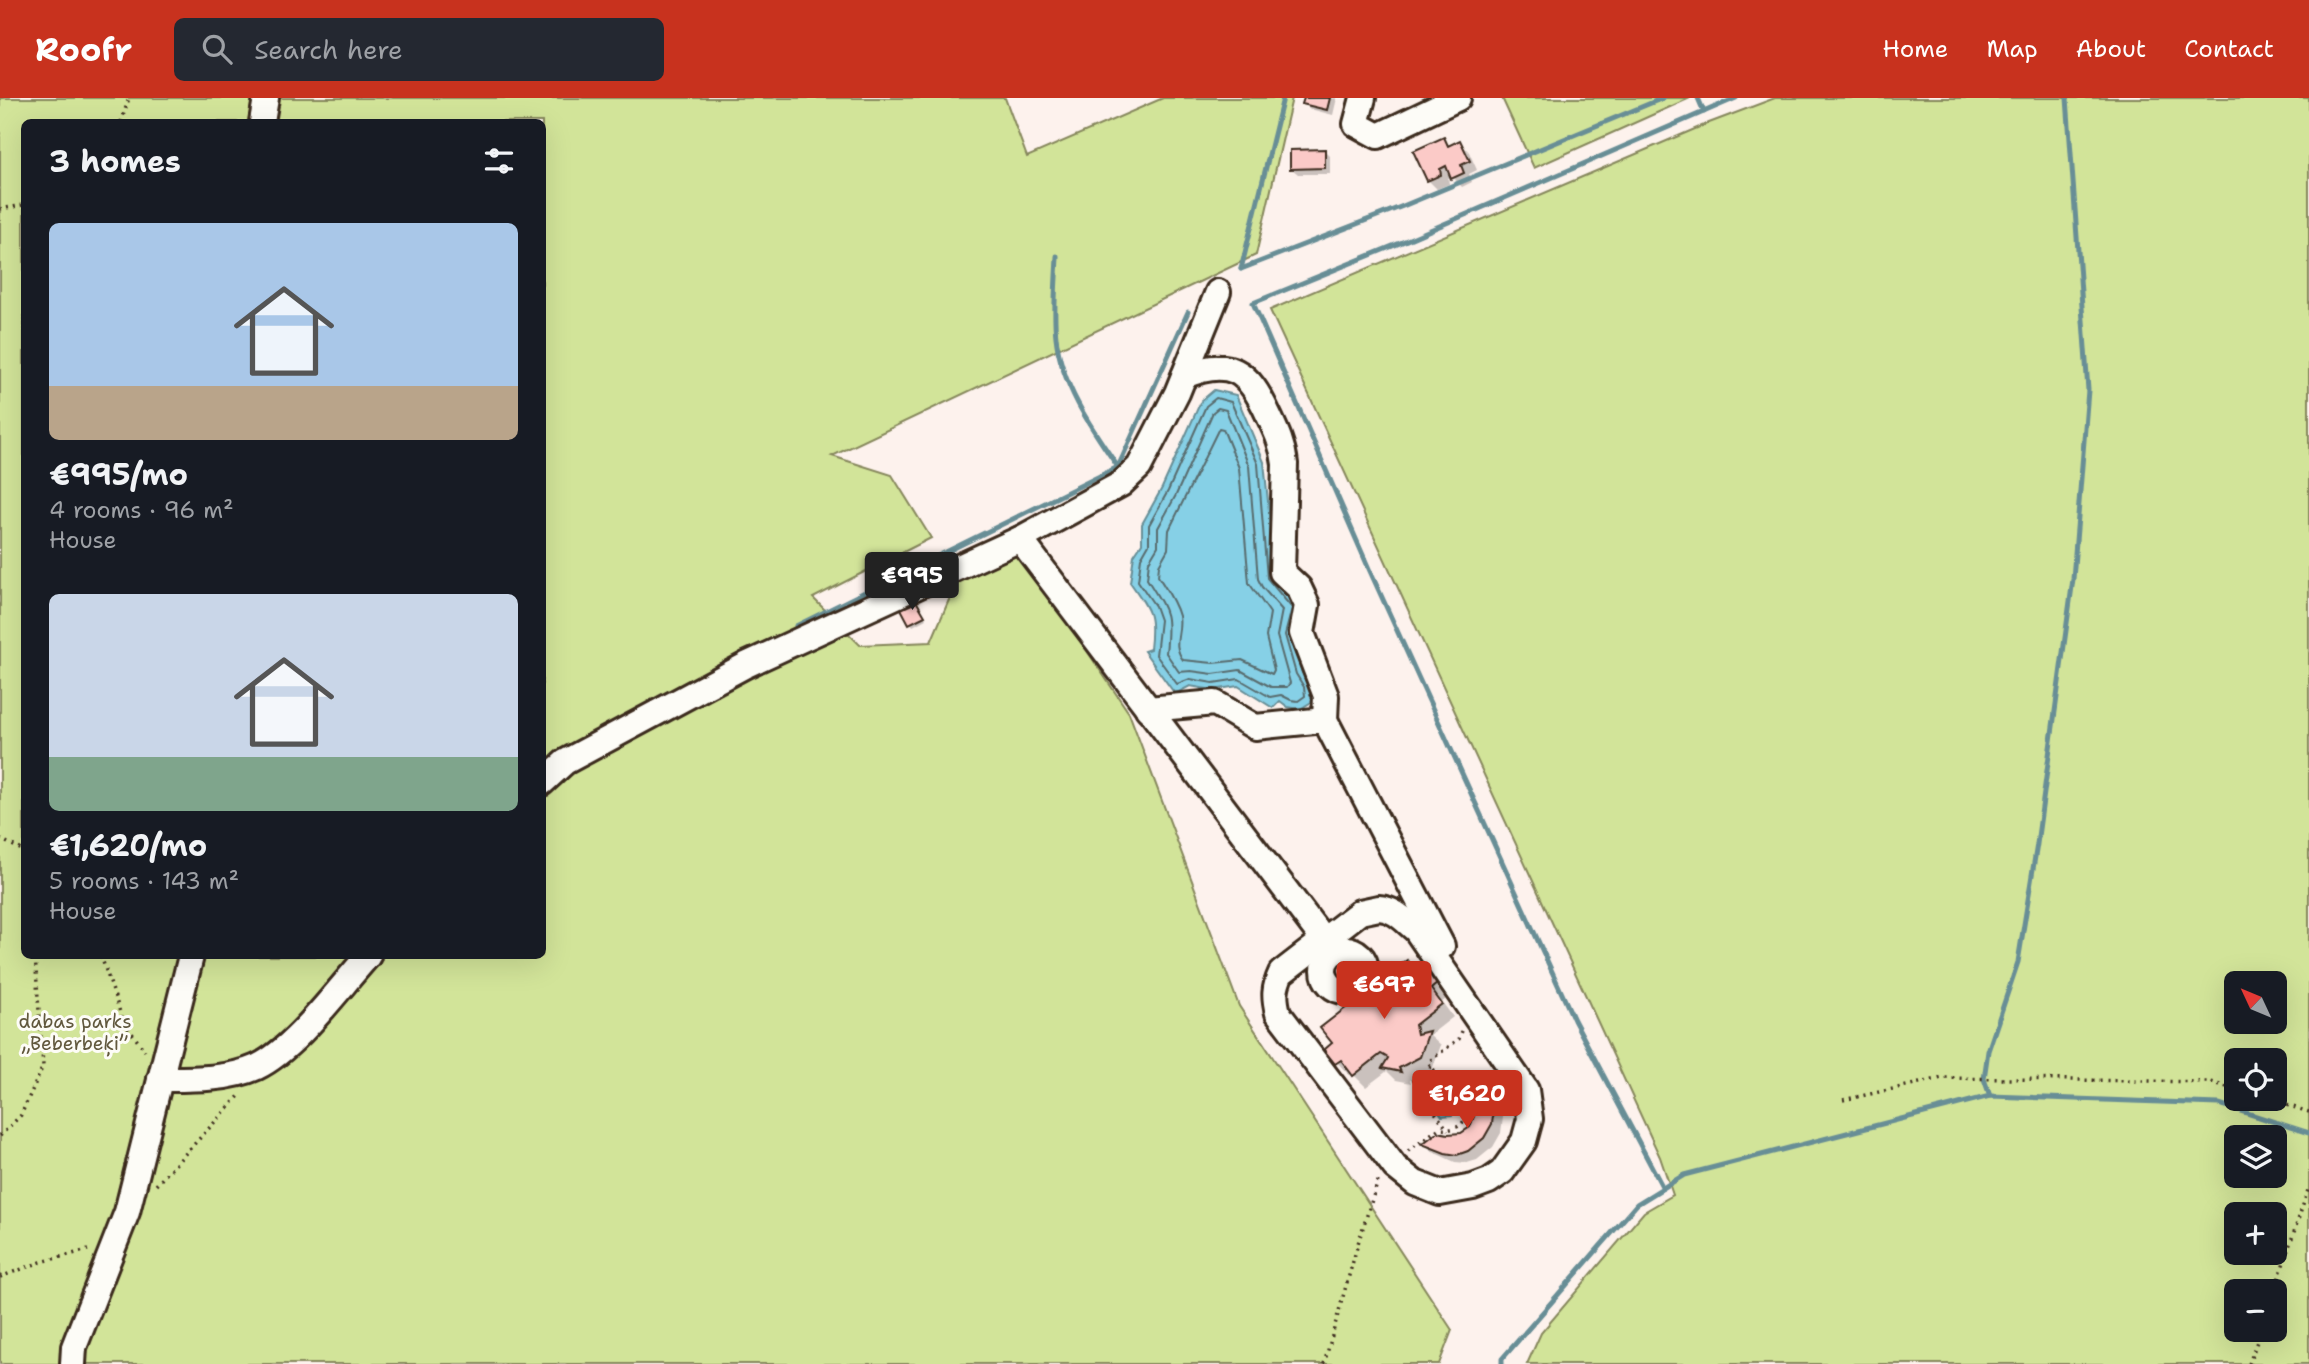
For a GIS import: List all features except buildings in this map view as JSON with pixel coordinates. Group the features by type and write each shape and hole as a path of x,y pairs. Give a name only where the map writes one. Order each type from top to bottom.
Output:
{"street":[{"path":"262,119 266,98"},
{"path":"1363,98 1356,124 1378,136 1458,98"},
{"path":"546,779 565,762 746,665 1020,539 1121,484 1139,467 1184,376 1218,292"},
{"path":"1184,376 1206,367 1227,369 1243,376 1255,386 1283,447 1285,464 1282,572 1299,588 1307,605 1302,633 1326,695 1325,720 1448,957 1436,967"},
{"path":"1020,539 1328,946"},
{"path":"1148,709 1215,703 1255,727 1325,720"},
{"path":"1388,908 1416,930 1460,1004 1526,1090 1530,1119 1524,1141 1502,1172 1473,1187 1440,1193 1415,1183 1394,1165 1278,1013 1273,996 1281,973 1328,946 1360,912 1388,908"},
{"path":"74,1364 74,1347 127,1212 190,959"},
{"path":"162,1069 239,1081 278,1053 301,1031 365,959"}],"path":[{"path":"122,119 129,98"},
{"path":"0,209 21,206"},
{"path":"0,839 21,850"},
{"path":"0,1136 21,1115 43,1066 35,959"},
{"path":"102,959 123,1021 162,1069"},
{"path":"1460,1004 1465,1025 1459,1039 1428,1062 1467,1115"},
{"path":"1431,1067 1412,1081 1448,1130"},
{"path":"1324,1364 1380,1177 1438,1129 1448,1130 1461,1126 1467,1115 1468,1105 1514,1071"},
{"path":"1843,1100 1942,1078 2211,1082 2224,1086"},
{"path":"168,1175 239,1081"},
{"path":"2287,1105 2309,1112"},
{"path":"2278,1279 2309,1188"},
{"path":"0,1276 41,1262 114,1244"},
{"path":"2249,1364 2257,1342"}],"green space":[{"name":"dabas parks „Beberbeķi”","path":"0,98 1005,98 1027,157 1163,98 1292,98 1256,255 832,456 892,475 931,538 813,598 860,645 931,642 957,581 1018,549 1129,713 1239,1006 1452,1330 1439,1364 0,1364"},
{"path":"1502,98 1690,98 1534,168"},
{"path":"1775,98 2309,98 2309,1364 1527,1364 1541,1333 1644,1212 1673,1195 1660,1157 1270,310 1709,123"}],"water":[{"path":"1214,390 1236,395 1264,462 1272,541 1300,606 1292,634 1302,673 1311,684 1313,701 1300,709 1288,707 1280,701 1273,708 1238,686 1213,690 1190,686 1175,694 1144,651 1150,649 1151,620 1130,582 1134,555 1142,543 1142,524 1162,488 1201,401"},
{"path":"1433,1077 1455,1107 1452,1115 1442,1116 1421,1087"}],"waterway":[{"path":"1241,269 1283,98"},
{"path":"1241,269 1403,206 1663,98"},
{"path":"1698,98 1704,112"},
{"path":"1663,1188 1574,1020 1370,571 1253,303 1400,243 1736,98"},
{"path":"1990,1096 1984,1079 1988,1051 2018,962 2037,844 2073,579 2088,390 2067,98"},
{"path":"1057,256 1055,317 1059,355 1079,406 1118,467"},
{"path":"796,626 1118,467 1188,312"},
{"path":"1502,1364 1502,1359 1637,1204 1684,1175 1990,1096 2219,1104 2309,1133"}]}
